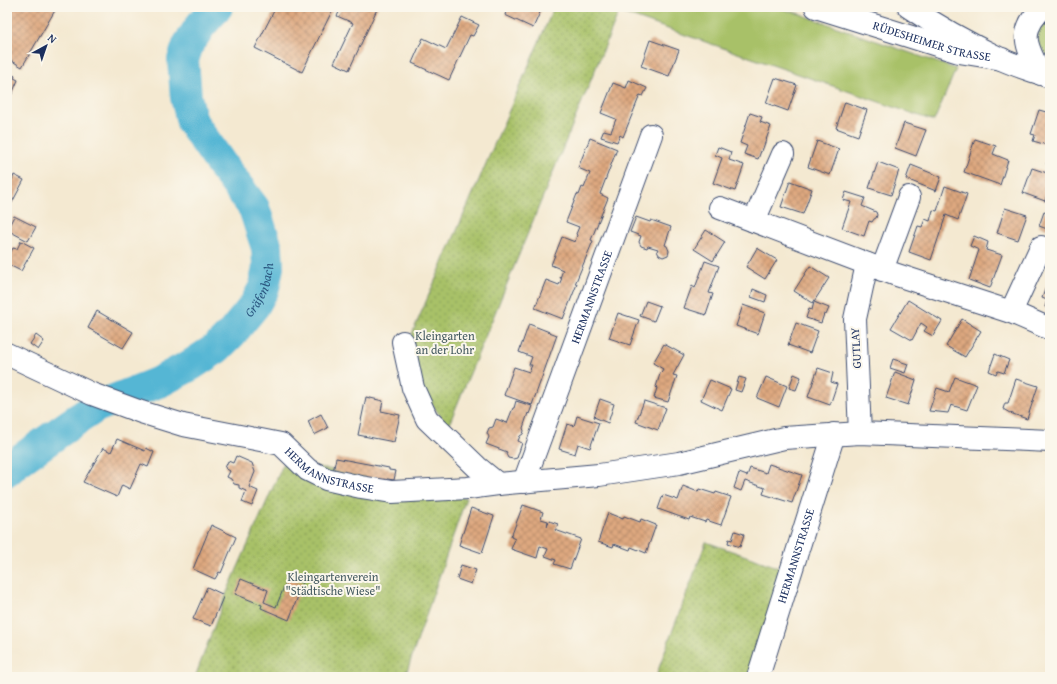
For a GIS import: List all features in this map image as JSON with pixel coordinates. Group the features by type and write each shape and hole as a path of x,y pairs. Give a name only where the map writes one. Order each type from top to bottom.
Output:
{"street":[{"name":"RÜDESHEIMER STRASSE","path":"816,7 959,52 1002,59"},
{"name":"RÜDESHEIMER STRASSE","path":"910,7 947,31 1002,59 1045,75"},
{"path":"1044,7 1030,23 1027,32 1027,40 1029,50 1045,75"},
{"name":"HERMANNSTRASSE","path":"524,482 651,135"},
{"path":"754,221 783,154"},
{"name":"GUTLAY","path":"860,433 855,319 874,267 909,197"},
{"path":"720,208 874,267 1011,312 1050,329"},
{"path":"1011,312 1041,247"},
{"path":"403,342 412,388 427,418 477,467 498,484"},
{"name":"HERMANNSTRASSE","path":"7,354 92,394 141,412 183,425 281,444 308,470 326,479 392,492 468,488 599,475 679,463 784,438 834,434 860,433 1050,441"},
{"name":"HERMANNSTRASSE","path":"758,677 834,434"}],"green space":[{"name":"Kleingarten an der Lohr","path":"554,7 621,7 448,427 422,390 411,336"},
{"path":"621,7 776,7 956,69 934,121 619,12"},
{"path":"1049,20 1050,58 1041,48 1038,38 1039,28"},
{"name":"Kleingartenverein \"Städtische Wiese\"","path":"285,460 466,498 405,677 195,677 227,592"},
{"path":"706,542 783,569 748,677 656,677 663,656"}],"building":[{"path":"7,7 57,7 22,67 7,58"},
{"path":"276,7 334,7 302,72 255,48"},
{"path":"342,7 378,7 349,70 334,63 353,23 337,16"},
{"path":"508,7 515,7 518,9 519,7 542,8 533,28 505,15"},
{"path":"462,17 479,25 473,36 470,35 449,80 412,63 423,38 446,49"},
{"path":"650,40 679,50 669,76 641,66"},
{"path":"7,72 15,76 14,78 18,80 12,94 7,91"},
{"path":"775,78 797,85 788,111 766,103"},
{"path":"629,80 647,88 643,96 640,95 623,137 620,135 617,142 601,137 604,130 611,132 616,119 601,113 613,83 626,88"},
{"path":"845,102 867,110 858,136 836,128"},
{"path":"1039,110 1050,113 1050,140 1049,139 1047,145 1033,141 1035,135 1031,134"},
{"path":"750,113 762,117 760,122 771,126 758,159 744,154 747,146 740,143"},
{"path":"904,123 926,130 916,156 895,148"},
{"path":"590,138 617,149 600,194 608,198 591,240 593,241 575,284 577,284 563,319 535,308 546,280 559,285 562,278 560,278 563,270 551,265 562,237 575,242 579,227 566,222 577,194 579,195 582,187 584,188 590,173 578,168"},
{"path":"975,139 996,146 993,154 1008,160 1000,185 964,172"},
{"path":"817,141 839,149 830,175 808,167"},
{"path":"718,147 731,152 729,160 744,165 735,191 713,183 722,158 715,155"},
{"path":"1050,153 1050,166 1046,164"},
{"path":"878,162 899,170 891,195 869,188"},
{"path":"911,165 941,177 936,191 906,179"},
{"path":"1032,168 1050,174 1050,187 1045,201 1023,193"},
{"path":"14,175 24,180 7,212 7,178 12,180"},
{"path":"790,181 812,189 803,214 781,207"},
{"path":"945,186 967,194 958,220 946,215 931,260 909,252 918,226 922,227 925,219 930,221 933,210 937,211"},
{"path":"846,192 865,198 862,206 876,212 876,218 872,222 869,221 864,236 842,228 851,202 843,200"},
{"path":"1005,208 1027,215 1018,240 997,233"},
{"path":"1044,212 1050,214 1050,230 1039,226"},
{"path":"14,216 36,227 28,241 7,230"},
{"path":"636,217 650,222 651,220 671,227 665,245 669,251 668,255 663,257 659,255 657,251 658,249 648,246 647,248 641,246 639,242 641,236 630,232"},
{"path":"706,230 725,242 713,261 694,249"},
{"path":"974,236 988,242 986,250 1002,255 990,288 969,280 979,250 970,246"},
{"path":"21,241 34,248 21,271 9,265 7,269 7,254 9,255 13,248 17,249"},
{"path":"757,248 777,260 765,279 746,267"},
{"path":"705,261 719,266 709,293 713,294 706,315 684,308 692,286 695,288"},
{"path":"810,266 829,278 813,303 794,291"},
{"path":"1050,276 1050,309 1045,307 1047,300 1042,298"},
{"path":"753,289 767,295 765,302 751,297"},
{"path":"908,300 942,321 933,336 924,331 927,327 921,323 912,340 891,328"},
{"path":"646,301 660,306 654,321 640,316"},
{"path":"814,302 829,308 826,315 824,314 821,323 806,318 809,309 812,310"},
{"path":"743,305 765,313 758,334 736,326"},
{"path":"97,311 133,332 123,348 88,328"},
{"path":"618,313 639,320 630,345 609,338"},
{"path":"962,319 981,331 965,357 946,346"},
{"path":"796,323 818,331 810,353 788,345"},
{"path":"529,324 557,335 532,405 504,395 514,367 529,372 532,365 529,365 532,357 519,352"},
{"path":"36,335 44,341 38,350 30,344"},
{"path":"664,344 684,355 673,375 677,376 668,402 654,398 660,374 663,369 653,363"},
{"path":"995,354 1009,360 1004,373 998,371 996,374 989,371"},
{"path":"893,359 908,364 905,373 890,368"},
{"path":"818,368 833,373 831,382 837,384 830,405 808,397"},
{"path":"895,372 916,380 908,405 886,398"},
{"path":"794,374 801,377 796,390 789,388"},
{"path":"739,377 746,379 741,392 735,390"},
{"path":"766,377 787,386 779,407 757,398"},
{"path":"955,377 977,385 967,410 951,405 948,413 929,411 937,388 949,392"},
{"path":"1016,379 1038,386 1027,419 1003,409 1005,403 1008,403"},
{"path":"710,380 731,389 722,410 701,400"},
{"path":"366,397 383,401 381,411 400,415 394,442 358,435"},
{"path":"600,399 614,404 608,423 594,417"},
{"path":"516,401 532,406 523,428 523,434 520,436 518,441 522,443 517,458 513,459 508,458 506,454 507,452 486,444 489,437 487,433 489,428 493,427 496,419 507,423"},
{"path":"644,401 666,408 658,430 636,422"},
{"path":"321,414 328,428 314,435 308,421"},
{"path":"577,416 599,423 590,448 578,444 575,454 559,449 567,424 574,426"},
{"path":"117,439 145,451 146,448 154,452 148,467 141,464 130,489 122,485 117,497 83,482 103,448 111,452"},
{"path":"236,456 252,463 255,472 249,487 258,491 252,506 242,502 246,491 239,488 239,485 234,484 231,479 227,477 230,471 225,468 228,461 233,463"},
{"path":"336,458 389,468 389,470 396,471 394,480 387,479 386,481 333,472"},
{"path":"769,464 802,475 792,503 763,494 765,488 745,481 741,491 734,488 739,473 747,476 750,468 766,473"},
{"path":"683,486 698,492 699,489 715,494 716,492 731,497 721,525 690,517 689,520 658,509 663,495 678,500"},
{"path":"523,505 543,512 541,519 548,521 547,527 549,521 558,524 555,530 581,539 570,569 554,564 556,560 545,556 548,549 540,546 537,558 511,549 515,539 511,537"},
{"path":"471,508 494,516 482,553 459,545"},
{"path":"608,513 623,519 624,516 640,522 641,519 656,525 646,553 631,547 630,550 614,544 613,547 598,542"},
{"path":"211,525 236,537 221,573 219,572 215,579 193,569"},
{"path":"735,531 744,534 740,547 728,543 729,539 732,540"},
{"path":"461,565 476,570 471,584 457,579"},
{"path":"288,577 303,583 289,620 261,608 262,605 235,594 241,579 268,590 264,602 276,607"},
{"path":"207,587 224,595 211,626 193,619"}],"waterway":[{"name":"Gräfenbach","path":"7,471 17,462 96,407 159,382 191,365 217,348 232,333 254,306 264,288 268,267 267,248 254,208 192,122 186,97 183,60 188,45 201,25 217,7"}]}
